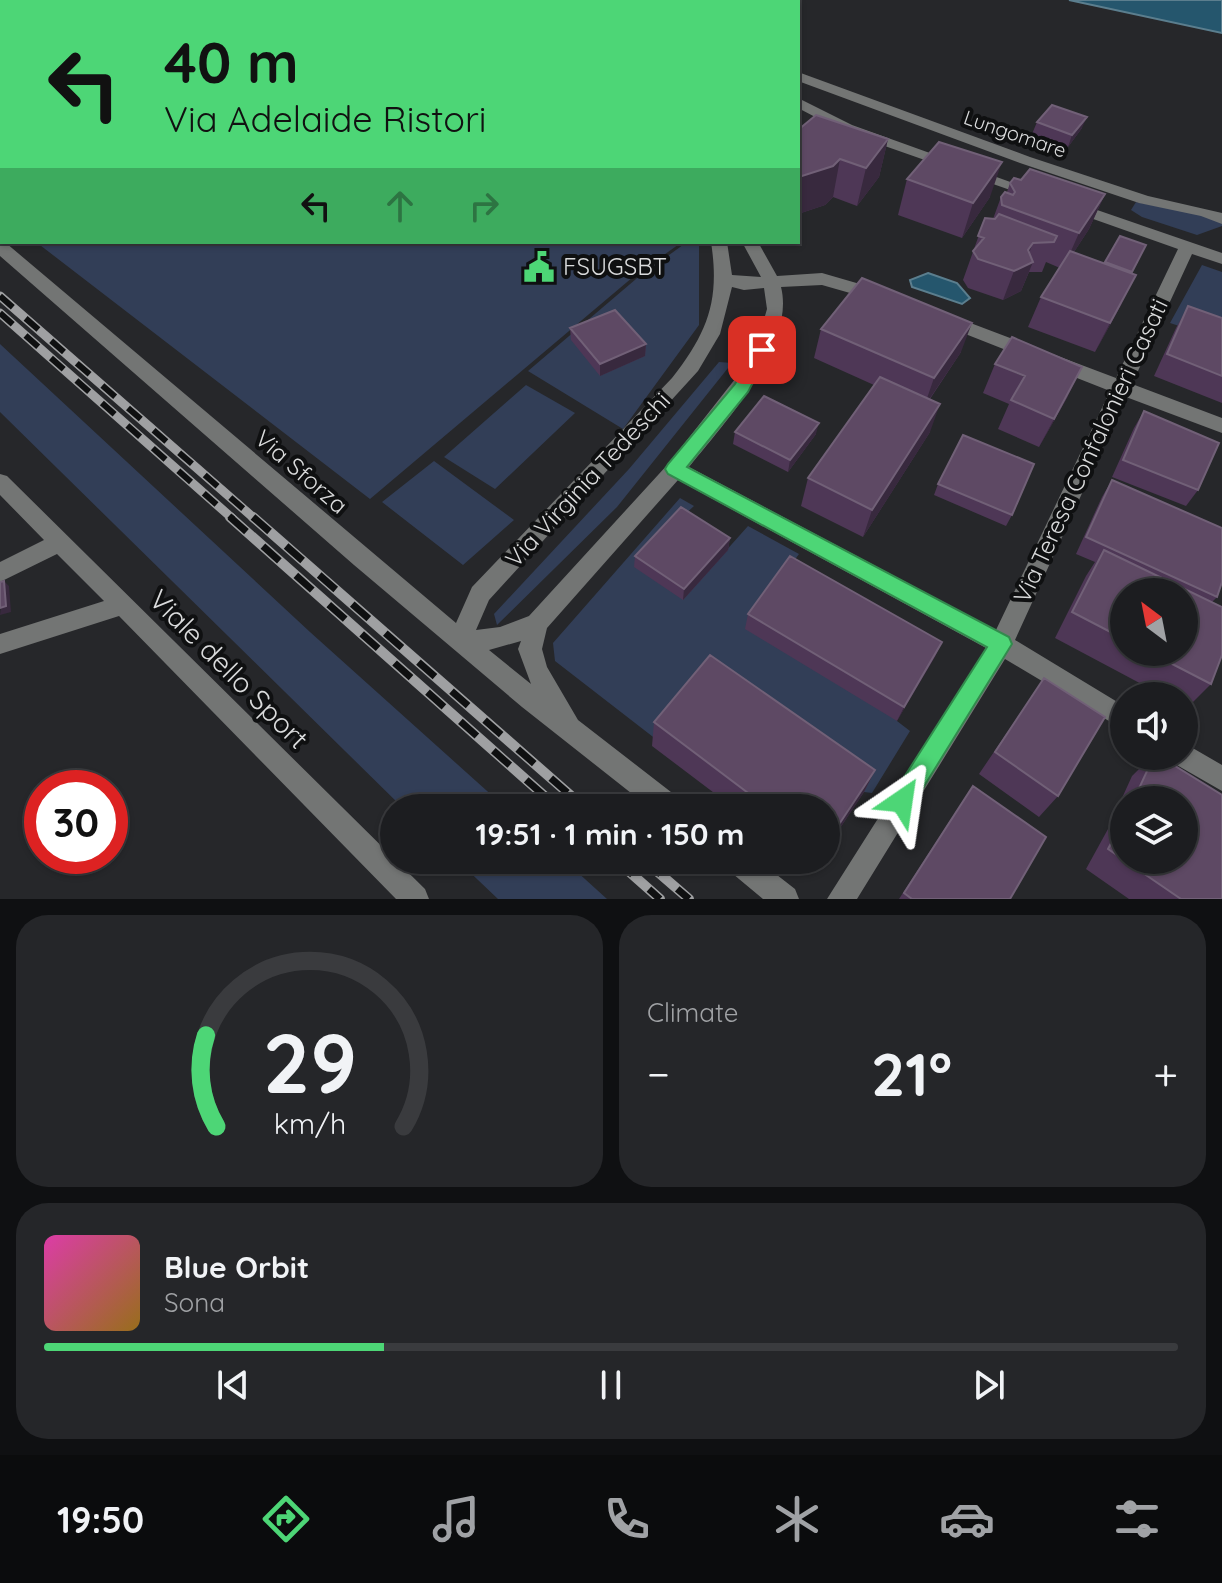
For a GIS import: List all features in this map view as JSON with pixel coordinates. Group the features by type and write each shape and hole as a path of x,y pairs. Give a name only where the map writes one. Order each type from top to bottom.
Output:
{"street":[{"name":"Lungomare","path":"800,77 1025,160 1145,200 1205,212 1222,219"},
{"path":"800,103 847,128 1222,259"},
{"name":"Via Virginia Tedeschi","path":"461,639 480,594 679,383 706,349 719,310 724,272 719,244"},
{"path":"461,639 483,642 506,638 537,623 675,469 741,388 772,331 776,310 768,273 751,244"},
{"name":"Via Sforza","path":"0,247 362,559 531,699 653,794"},
{"name":"Via Teresa Confalonieri Casati","path":"841,899 1001,644 1187,247"},
{"path":"724,272 744,284 768,273 822,279 891,299"},
{"path":"933,315 1222,426"},
{"path":"675,469 1001,644 1110,710"},
{"name":"Viale dello Sport","path":"0,482 415,899"},
{"path":"0,573 60,542"},
{"path":"0,644 123,605"},
{"path":"537,623 530,649 536,671 572,729"},
{"path":"1198,764 1222,779"},
{"path":"754,874 785,899"}],"shaded area":[{"path":"1069,0 1222,0 1222,33"},
{"path":"1136,202 1222,219 1222,226 1197,235 1142,217 1131,210"},
{"path":"39,244 679,244 633,277 370,499"},
{"path":"684,244 699,244 699,325 623,429 528,371 636,279"},
{"path":"1202,265 1222,272 1222,340 1170,323"},
{"path":"928,273 957,283 970,298 962,304 912,287 910,280"},
{"path":"0,344 310,632 490,794 389,794 0,412"},
{"path":"719,362 732,363 617,507 497,625 494,614 629,469"},
{"path":"526,385 575,413 495,489 444,457"},
{"path":"434,461 514,520 463,565 382,502"},
{"path":"680,498 694,506 680,519 683,599 748,526 799,554 786,572 897,721 910,731 872,793 864,792 707,681 657,740 555,661 553,643"},
{"path":"472,874 579,874 607,899 498,899"}],"building":[{"path":"1052,105 1087,117 1072,135 1037,122"},
{"path":"816,115 888,139 866,168 840,159 833,166 802,176 800,128"},
{"path":"939,142 1002,162 973,203 907,179"},
{"path":"1030,169 1105,194 1079,233 1002,205 1001,197 1005,192 1013,195 1015,192 1010,183 1014,178 1021,180"},
{"path":"999,214 1057,236 1054,242 1033,243 1028,250 1033,262 1014,271 978,259 973,251 984,238 978,236 985,218 995,219"},
{"path":"1120,236 1146,245 1132,272 1105,262"},
{"path":"1070,251 1136,275 1110,323 1041,297"},
{"path":"862,278 972,323 934,378 821,329"},
{"path":"1188,306 1222,318 1222,376 1167,354"},
{"path":"615,310 646,344 600,364 570,328"},
{"path":"1012,337 1082,367 1054,419 1011,400 1025,376 995,364"},
{"path":"880,377 940,404 872,510 808,478"},
{"path":"764,396 819,423 790,460 735,432"},
{"path":"1144,411 1219,443 1198,490 1123,460"},
{"path":"963,435 1034,464 1012,515 938,484"},
{"path":"1112,480 1222,528 1222,582 1217,597 1198,588 1198,578 1176,578 1086,537"},
{"path":"681,507 730,538 684,589 635,556"},
{"path":"1104,550 1162,578 1110,578 1110,632 1072,612"},
{"path":"790,556 942,642 904,707 748,614"},
{"path":"4,581 6,606 0,608 0,582"},
{"path":"1198,595 1222,607 1222,655 1211,684 1176,666 1198,666"},
{"path":"710,655 875,770 840,823 840,794 749,794 654,722"},
{"path":"1044,678 1105,717 1058,796 995,752"},
{"path":"1148,770 1182,770 1222,795 1222,899 1181,899 1144,874 1198,874 1198,786 1140,786"},
{"path":"973,786 1046,837 1010,899 912,899 904,893"}],"railway":[{"path":"0,296 255,519"},
{"path":"0,313 233,519"},
{"path":"230,517 542,794"},
{"path":"253,517 569,794"},
{"path":"632,874 660,899"},
{"path":"660,874 689,899"}],"place":[{"name":"FSUGSBT","path":"539,267"}],"route":[{"path":"762,350 741,388 675,469 1001,644 902,801"}]}
